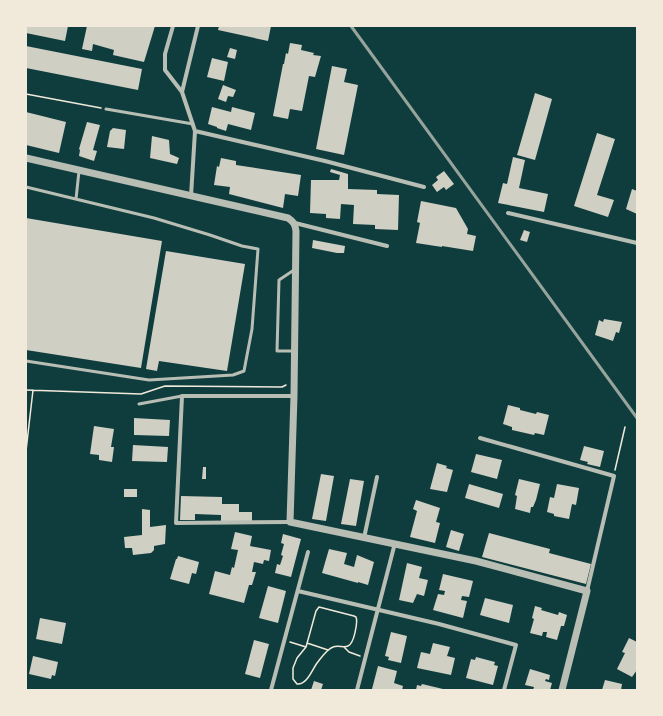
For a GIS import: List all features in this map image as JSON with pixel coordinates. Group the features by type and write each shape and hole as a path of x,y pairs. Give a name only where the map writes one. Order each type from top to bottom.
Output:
{"street":[{"path":"173,26 165,54 165,70 182,92 195,131 191,196"},
{"path":"182,92 198,26"},
{"path":"195,131 325,160 424,187"},
{"path":"26,158 288,218 295,223 387,246"},
{"path":"508,213 637,243"},
{"path":"290,522 294,396 295,223"},
{"path":"294,396 182,396 176,523 290,522 395,543 476,562 586,591"},
{"path":"480,438 614,476 562,690"},
{"path":"364,538 376,477"},
{"path":"357,690 395,543"},
{"path":"271,690 308,552"},
{"path":"298,591 439,624 516,645 504,690"}],"lane":[{"path":"106,109 193,124"},
{"path":"76,199 79,170"},
{"path":"26,186 154,218 242,246 258,249 252,329 244,371 233,375 149,380 26,361"},
{"path":"294,351 277,351 279,280 295,269"},
{"path":"139,404 182,396"}],"path":[{"path":"26,94 106,109"},
{"path":"26,390 141,394 165,386 282,387 286,384 287,379 294,378"},
{"path":"26,451 33,390"},
{"path":"614,476 625,427"},
{"path":"319,607 356,617 357,622 352,644 348,646 332,647 317,663 305,683 297,684 293,679 293,668 297,658 306,647 307,643 316,612 319,607"},
{"path":"285,641 306,647"},
{"path":"307,643 328,650"},
{"path":"344,646 349,652 365,657"}],"building":[{"path":"26,26 68,26 65,41 26,33"},
{"path":"87,26 155,26 144,62 113,55 114,50 93,44 92,51 82,49"},
{"path":"219,26 271,26 268,41 218,30"},
{"path":"290,43 302,45 301,50 314,53 313,55 321,56 315,77 309,76 302,111 290,109 288,119 273,116 283,64 286,53 288,54"},
{"path":"26,46 142,69 138,90 26,68"},
{"path":"230,48 237,50 235,59 227,57"},
{"path":"212,58 228,62 224,81 207,77"},
{"path":"332,66 347,69 344,82 358,85 344,155 316,149"},
{"path":"223,85 236,90 233,97 228,96 226,102 218,99"},
{"path":"535,93 552,99 535,160 517,155"},
{"path":"212,107 231,112 232,107 255,113 251,130 228,124 226,131 208,124"},
{"path":"26,112 66,122 59,153 26,145"},
{"path":"87,122 100,125 93,150 97,151 94,161 79,156 79,149"},
{"path":"113,128 126,130 124,149 107,147 110,131"},
{"path":"597,133 615,139 597,195 614,200 608,217 574,206"},
{"path":"152,136 169,140 170,154 179,158 177,164 150,158"},
{"path":"513,157 525,160 519,188 548,194 544,212 498,203 503,183 507,184"},
{"path":"221,158 236,161 236,165 301,175 298,196 285,194 283,208 229,194 230,187 214,185 217,166 219,167"},
{"path":"331,169 348,174 348,189 377,190 377,194 399,195 398,230 375,229 375,225 353,224 354,205 341,204 340,219 326,218 326,214 310,213 311,180 339,180 340,175 330,172"},
{"path":"444,171 454,184 446,190 444,187 437,192 432,185 438,180 436,177"},
{"path":"632,189 637,191 637,214 626,209"},
{"path":"421,201 456,208 468,229 467,234 476,236 473,251 416,243 420,223 417,222"},
{"path":"26,218 162,241 141,368 26,350"},
{"path":"524,230 530,232 527,242 520,240"},
{"path":"313,240 345,246 344,253 312,248"},
{"path":"166,251 245,264 227,371 159,361 157,371 146,369"},
{"path":"604,319 622,322 619,333 616,332 613,341 595,335 599,320 603,322"},
{"path":"508,405 536,414 537,412 549,415 544,435 535,433 534,435 512,430 512,427 503,424"},
{"path":"134,418 170,420 169,436 134,435"},
{"path":"94,426 114,429 111,447 114,447 112,462 99,460 99,455 90,454"},
{"path":"133,445 168,447 167,462 132,461"},
{"path":"584,446 604,451 600,467 587,464 588,462 580,460"},
{"path":"476,454 502,460 497,479 471,472"},
{"path":"437,463 447,466 446,468 453,470 447,492 430,489"},
{"path":"203,467 206,467 206,479 202,479"},
{"path":"321,474 334,476 326,521 312,519"},
{"path":"350,479 364,481 356,526 341,524"},
{"path":"519,479 540,484 536,500 533,507 531,507 530,513 515,509 517,496 515,495"},
{"path":"469,484 503,494 499,508 465,498"},
{"path":"557,484 579,488 576,505 572,504 569,519 554,516 554,514 547,512 550,497 554,498"},
{"path":"124,489 137,489 137,497 124,497"},
{"path":"181,496 222,497 222,504 239,504 239,512 252,512 252,521 221,521 221,515 195,514 195,520 180,520"},
{"path":"416,500 440,508 436,522 440,523 435,543 410,537 417,511 413,509"},
{"path":"142,509 150,510 150,527 166,525 165,544 154,546 154,550 151,553 133,555 132,548 125,548 124,537 142,535"},
{"path":"451,530 464,534 459,551 446,547"},
{"path":"235,532 252,536 250,546 271,550 269,561 264,560 263,564 254,562 252,572 256,572 252,585 249,585 244,603 209,594 215,571 230,575 232,567 234,568 238,550 231,549"},
{"path":"489,533 550,549 549,553 591,564 586,584 482,557"},
{"path":"283,534 301,539 291,577 275,573 277,564 280,565 283,556 281,555 284,544 281,543"},
{"path":"329,549 347,553 344,564 354,567 357,555 374,562 368,585 322,573"},
{"path":"178,556 199,562 196,574 192,573 189,584 170,579"},
{"path":"407,563 422,567 419,578 428,580 424,596 417,594 413,603 399,600"},
{"path":"443,574 473,581 469,597 462,596 461,600 467,601 463,618 433,610 438,594 444,595 445,591 439,590"},
{"path":"268,586 286,591 278,623 259,618"},
{"path":"485,598 513,605 509,623 480,615"},
{"path":"535,606 542,608 541,610 558,615 559,612 567,615 564,626 561,626 557,640 546,637 547,632 543,632 542,636 530,633 534,619 532,618"},
{"path":"40,618 66,623 62,644 36,639"},
{"path":"391,632 407,636 401,663 388,660 389,657 385,656"},
{"path":"629,638 637,642 637,670 632,677 617,669 625,653 622,652"},
{"path":"254,640 269,644 260,678 245,674"},
{"path":"433,643 450,647 447,656 455,658 451,675 417,668 421,652 430,654"},
{"path":"33,656 58,662 55,676 52,675 51,679 29,674"},
{"path":"476,657 495,662 494,665 498,666 493,685 466,678 471,659 475,660"},
{"path":"378,666 397,671 394,683 403,686 402,690 372,689"},
{"path":"530,669 550,675 549,680 546,679 545,681 552,683 550,690 533,690 534,687 525,685"},
{"path":"605,680 622,684 621,690 602,690"},
{"path":"314,681 323,684 321,690 311,690"},
{"path":"422,684 443,690 416,690 417,685 421,686"}],"railway":[{"path":"351,26 637,418"}]}
